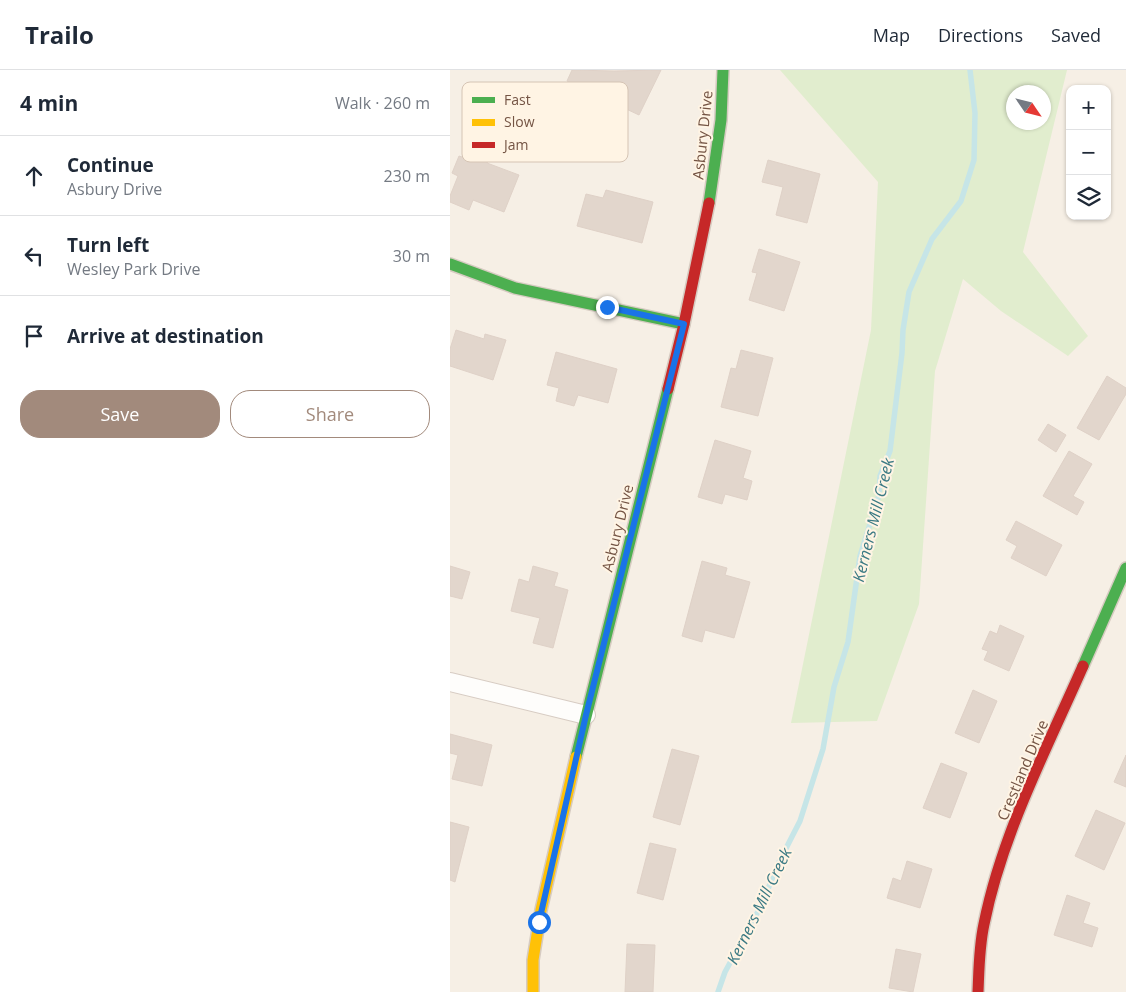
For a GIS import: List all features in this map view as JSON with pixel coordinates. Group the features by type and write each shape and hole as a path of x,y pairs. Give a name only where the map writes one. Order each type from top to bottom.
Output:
{"street":[{"name":"Asbury Drive","path":"533,992 533,960 541,910 586,715 684,324 712,187 721,120 723,70"},
{"path":"450,264 515,288 684,324"},
{"name":"Crestland Drive","path":"978,992 981,938 991,891 1022,805 1126,568"},
{"path":"450,682 586,715"}],"green space":[{"path":"780,70 1067,70 1023,252 1088,336 1068,356 1001,311 963,279 935,371 919,604 877,721 791,723 871,330 878,182"}],"building":[{"path":"572,70 661,70 639,115 628,110 628,82 567,81"},
{"path":"459,156 462,157 462,162 487,162 519,175 504,212 473,200 469,210 450,202 450,196 458,176 452,173"},
{"path":"768,160 820,174 807,223 776,215 783,187 762,182"},
{"path":"606,190 653,202 642,243 577,226 586,194 603,198"},
{"path":"759,249 800,262 784,311 749,300 757,273 752,272"},
{"path":"456,330 484,339 485,334 506,340 493,380 450,366 450,349"},
{"path":"741,350 773,358 758,416 721,407 731,368 736,369"},
{"path":"556,352 617,369 608,403 578,395 574,406 556,401 559,388 547,385"},
{"path":"1107,376 1126,388 1126,394 1099,440 1077,428"},
{"path":"1048,424 1066,435 1056,452 1038,440"},
{"path":"715,440 751,451 743,478 752,481 747,500 725,494 722,504 698,497"},
{"path":"1069,451 1092,464 1073,496 1084,502 1077,515 1043,496"},
{"path":"1016,521 1062,545 1046,576 1011,558 1017,546 1006,540"},
{"path":"702,561 727,568 725,575 750,582 734,638 705,630 702,642 682,636"},
{"path":"450,566 470,572 462,599 450,596"},
{"path":"533,566 558,573 554,586 568,590 553,648 533,643 540,618 511,611 519,579 529,582"},
{"path":"1000,625 1024,636 1009,671 984,660 988,651 982,649 990,631 997,634"},
{"path":"973,690 997,701 979,743 955,733"},
{"path":"450,734 492,745 482,786 452,779 458,755 450,753"},
{"path":"672,749 699,756 680,825 653,817"},
{"path":"1126,755 1126,787 1114,782"},
{"path":"941,763 967,773 950,818 923,808"},
{"path":"1096,810 1125,823 1104,870 1075,856"},
{"path":"450,822 469,827 455,882 450,880"},
{"path":"650,843 676,849 663,900 637,893"},
{"path":"907,861 932,869 920,908 887,898 893,878 901,881"},
{"path":"1067,895 1090,903 1083,923 1098,928 1092,947 1054,935"},
{"path":"627,944 655,945 653,992 625,992"},
{"path":"896,949 921,954 913,992 889,988"}],"waterway":[{"name":"Kerners Mill Creek","path":"718,992 725,972 761,906 779,862 800,821 823,749 834,687 848,642 860,556 879,495 880,476 890,451 909,292 932,239 961,201 974,160 975,113 970,70"}],"traffic: fast":[{"path":"709,203 721,120 723,70"},
{"path":"450,264 515,288 684,324"},
{"path":"576,757 668,389"},
{"path":"1083,666 1126,568"}],"traffic: slow":[{"path":"533,992 533,960 541,910 576,757"}],"traffic: jam":[{"path":"668,389 684,324 709,203"},
{"path":"978,992 982,933 1002,858 1026,793 1083,666"}],"route":[{"path":"539,922 586,715 684,324 607,307"}]}
